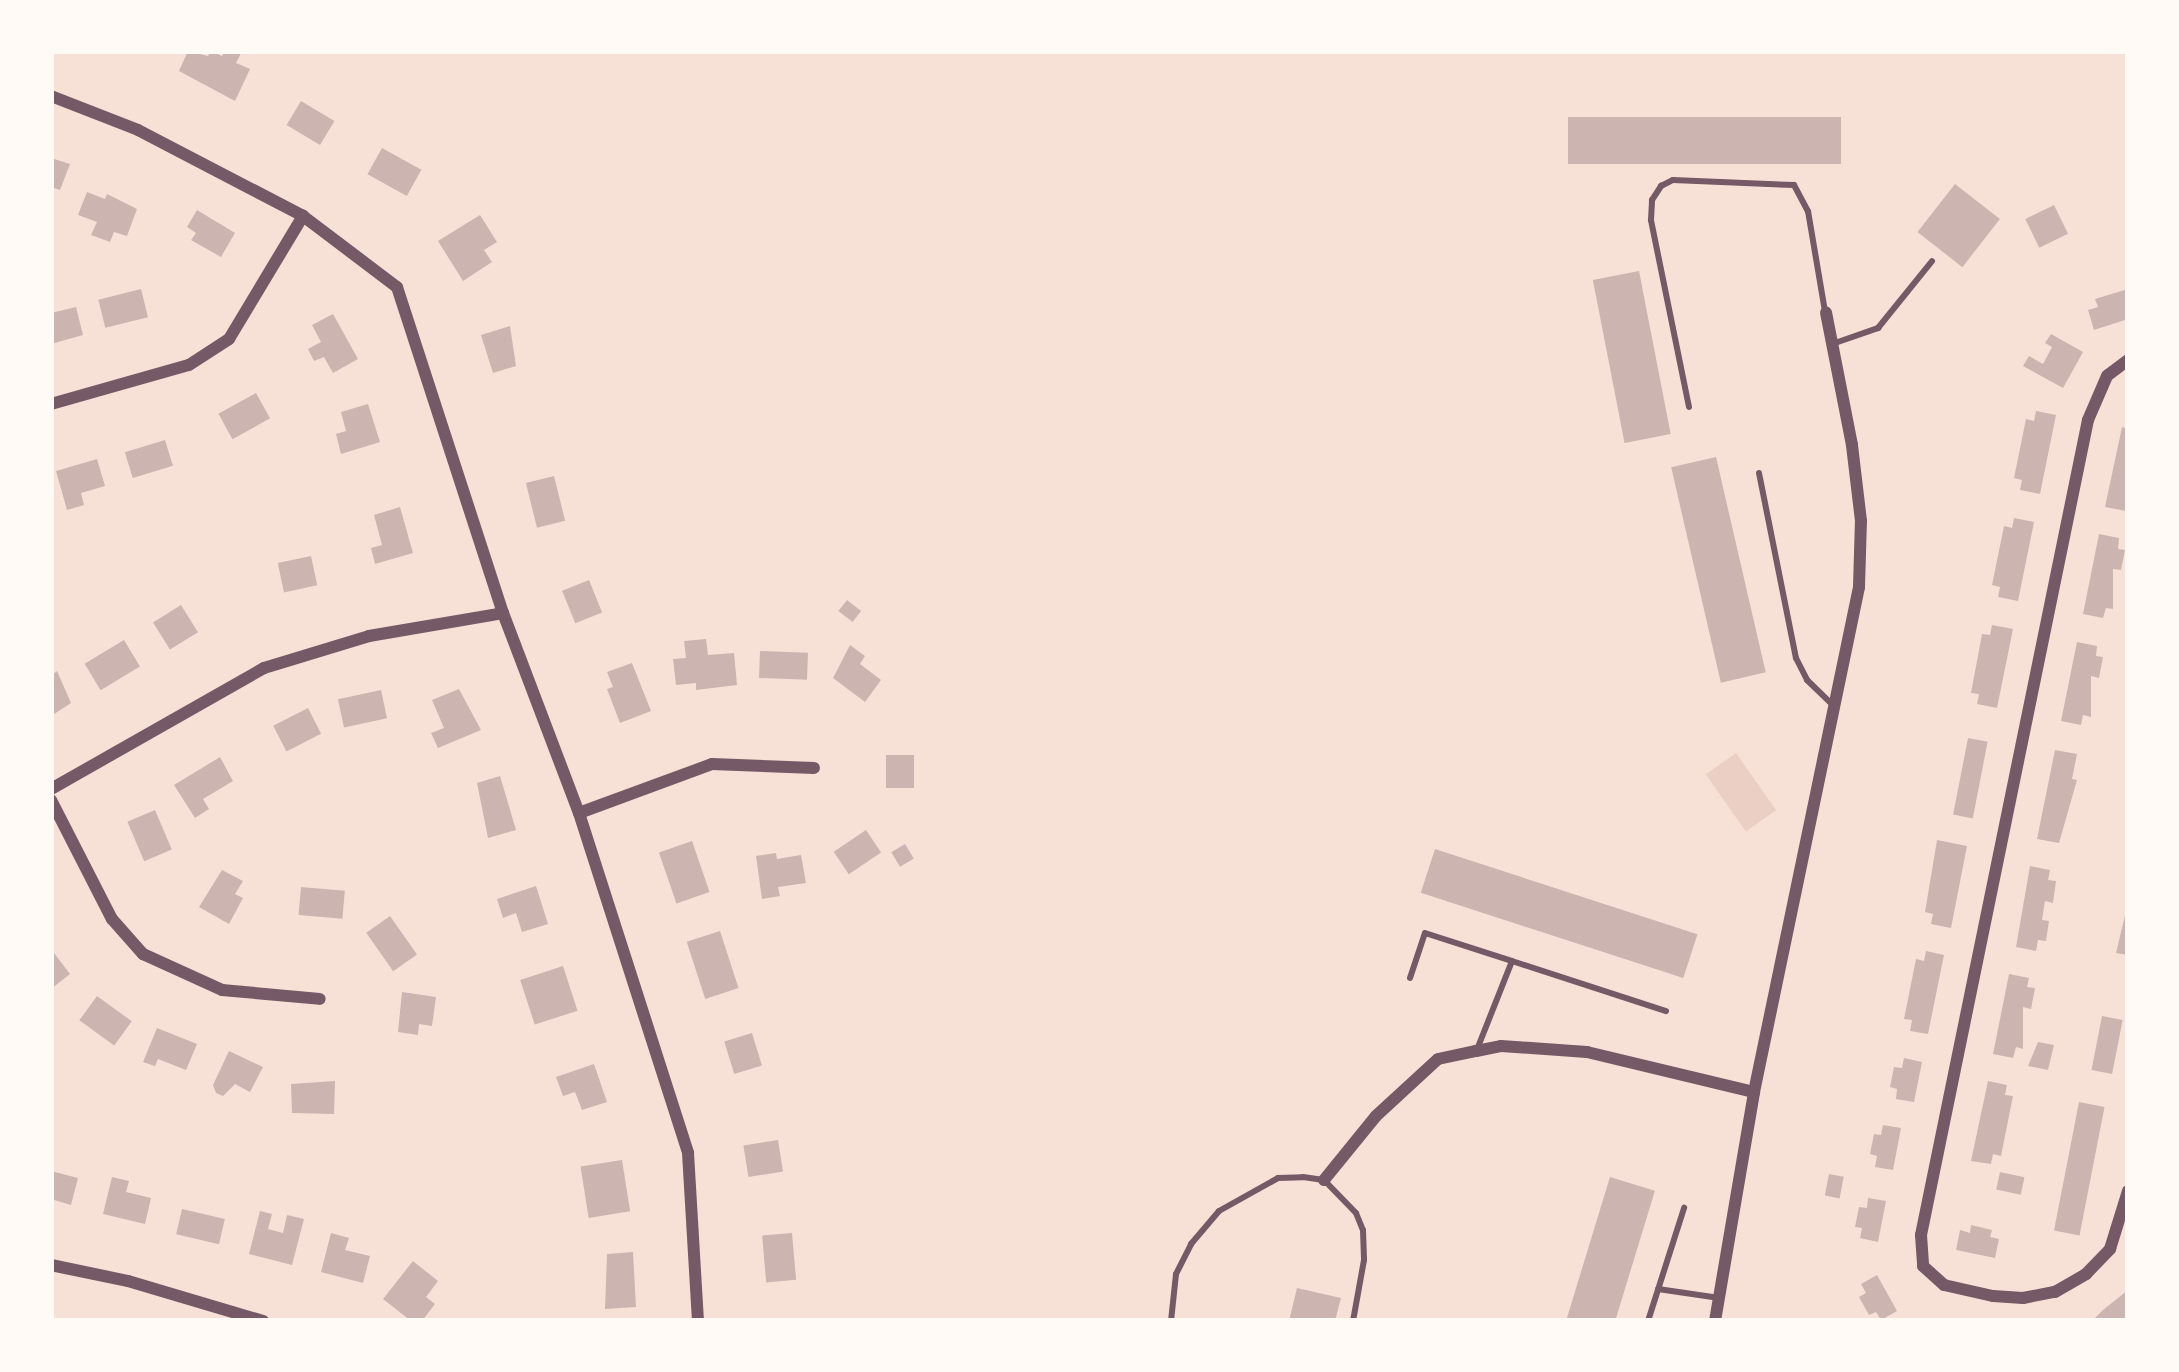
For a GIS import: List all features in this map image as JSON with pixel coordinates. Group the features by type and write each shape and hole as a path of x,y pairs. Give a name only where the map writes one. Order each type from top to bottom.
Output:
{"street":[{"path":"51,96 138,130 303,216 397,287 503,614 579,813 688,1153 698,1321"},
{"path":"51,404 189,365 229,338 303,216"},
{"path":"1715,1321 1754,1092 1859,587 1861,521 1826,313"},
{"path":"2128,360 2107,376 2088,420 1920,1257 1928,1274 1944,1286 2023,1298 2055,1292 2086,1274 2110,1249 2128,1191"},
{"path":"51,789 264,668 369,636 503,614"},
{"path":"579,813 712,764 814,769"},
{"path":"51,800 112,919 142,954 222,990 320,999"},
{"path":"1324,1180 1376,1116 1438,1059 1476,1051 1502,1046 1587,1052 1754,1092"},
{"path":"51,1265 128,1281 262,1321"}],"lane":[{"path":"1689,407 1651,220 1652,200 1661,186 1673,180 1794,185 1808,211 1826,313"},
{"path":"1832,344 1878,328 1932,262"},
{"path":"1759,473 1796,658 1807,680 1835,707"},
{"path":"1410,978 1425,933 1666,1010"},
{"path":"1476,1051 1512,962"},
{"path":"1171,1321 1176,1274 1191,1244 1219,1211 1278,1178 1324,1180 1356,1214 1363,1230 1364,1260 1352,1321"},
{"path":"1648,1321 1684,1208"},
{"path":"1658,1289 1719,1298"}],"shaded area":[{"path":"1736,753 1776,810 1746,832 1706,774"}],"building":[{"path":"188,51 222,56 225,51 242,51 236,63 250,69 235,101 179,71"},
{"path":"301,101 334,121 320,145 287,125"},
{"path":"1568,117 1841,117 1841,164 1568,164"},
{"path":"382,148 421,170 407,196 367,174"},
{"path":"51,158 70,164 60,190 51,187"},
{"path":"1955,184 2000,219 1962,267 1917,232"},
{"path":"87,192 105,199 107,194 137,209 127,236 114,232 110,242 91,235 97,222 78,215"},
{"path":"2054,205 2068,234 2039,248 2025,219"},
{"path":"197,210 235,233 221,257 191,240 196,233 187,227"},
{"path":"480,215 497,242 484,250 492,262 463,281 438,241"},
{"path":"1639,271 1671,434 1625,443 1593,280"},
{"path":"141,289 148,317 105,328 98,300"},
{"path":"2128,289 2128,319 2094,330 2088,310 2098,307 2095,299"},
{"path":"76,307 83,335 51,344 51,313"},
{"path":"333,314 358,359 333,373 324,357 314,361 308,349 321,342 312,325"},
{"path":"510,326 516,366 493,373 481,335"},
{"path":"2051,334 2083,352 2063,388 2023,366 2029,356 2043,364 2052,347 2045,343"},
{"path":"256,393 270,418 232,439 218,414"},
{"path":"368,404 380,442 341,454 336,434 346,431 341,412"},
{"path":"2036,411 2056,415 2040,494 2020,490 2022,480 2014,478 2026,419 2034,421"},
{"path":"2122,427 2128,429 2126,511 2105,507"},
{"path":"165,440 173,466 133,478 125,452"},
{"path":"1716,457 1766,672 1721,683 1671,467"},
{"path":"97,459 105,486 81,493 84,505 67,510 56,471"},
{"path":"554,476 565,521 537,528 526,483"},
{"path":"400,507 413,553 375,564 371,548 382,545 374,515"},
{"path":"2014,518 2034,522 2018,601 1998,597 2000,587 1992,585 2004,526 2012,528"},
{"path":"2099,534 2119,538 2118,549 2125,550 2121,570 2113,569 2113,609 2106,608 2103,618 2083,614"},
{"path":"311,556 317,585 284,592 278,563"},
{"path":"589,580 602,612 575,623 562,591"},
{"path":"847,600 861,611 853,622 838,611"},
{"path":"181,605 198,632 170,650 153,622"},
{"path":"1992,625 2013,629 1997,708 1977,704 1979,694 1971,693 1982,634 1990,635"},
{"path":"706,639 708,655 734,653 737,685 696,690 696,683 676,685 673,659 686,658 684,641"},
{"path":"124,640 140,667 101,690 85,664"},
{"path":"2077,642 2097,646 2096,656 2103,657 2099,678 2091,676 2091,717 2083,715 2081,725 2061,721"},
{"path":"850,645 865,656 860,664 881,680 865,702 833,678"},
{"path":"760,651 808,653 807,680 759,678"},
{"path":"632,663 651,711 620,723 607,689 613,687 607,672"},
{"path":"57,671 71,703 51,716 51,676"},
{"path":"459,689 481,730 438,748 431,733 444,728 432,700"},
{"path":"381,690 387,718 344,728 338,699"},
{"path":"308,708 321,734 286,752 273,726"},
{"path":"1968,738 1988,742 1973,818 1953,815"},
{"path":"2055,750 2077,754 2072,779 2077,780 2059,843 2037,839"},
{"path":"886,755 914,755 914,788 886,788"},
{"path":"220,757 233,781 203,799 209,809 195,818 174,785"},
{"path":"500,776 516,830 488,838 477,783"},
{"path":"155,810 172,850 144,861 127,822"},
{"path":"866,830 881,852 849,874 834,852"},
{"path":"1937,840 1967,846 1951,928 1931,924 1933,914 1925,912"},
{"path":"692,841 710,892 676,903 659,852"},
{"path":"905,844 914,859 900,867 891,852"},
{"path":"1435,849 1697,934 1683,978 1421,893"},
{"path":"776,853 777,859 801,855 806,883 778,887 780,896 762,899 756,856"},
{"path":"2030,866 2050,870 2048,880 2056,881 2053,903 2045,901 2046,941 2038,940 2036,951 2016,947"},
{"path":"222,870 243,881 235,894 243,898 229,924 199,907"},
{"path":"536,886 548,924 522,932 516,913 503,918 497,899"},
{"path":"301,887 345,891 342,919 299,915"},
{"path":"2128,903 2128,955 2116,953"},
{"path":"390,916 417,955 393,971 366,933"},
{"path":"720,931 739,988 705,999 687,942"},
{"path":"51,949 70,974 51,989"},
{"path":"1926,951 1944,955 1928,1034 1910,1031 1912,1020 1904,1019 1916,959 1924,961"},
{"path":"563,966 578,1011 535,1025 520,980"},
{"path":"2009,974 2029,978 2027,987 2035,988 2031,1009 2023,1007 2023,1049 2016,1047 2013,1058 1993,1054"},
{"path":"402,992 436,997 432,1026 419,1024 418,1035 398,1032"},
{"path":"97,996 132,1021 114,1046 79,1020"},
{"path":"2102,1016 2123,1020 2112,1074 2092,1070"},
{"path":"157,1028 197,1044 186,1070 158,1059 155,1066 143,1062"},
{"path":"752,1033 762,1066 734,1074 724,1041"},
{"path":"2038,1042 2054,1045 2048,1070 2028,1066"},
{"path":"229,1051 263,1067 250,1092 235,1084 223,1096 216,1093 213,1085"},
{"path":"1904,1058 1922,1062 1914,1102 1896,1099 1897,1089 1890,1087 1894,1067 1902,1068"},
{"path":"594,1064 607,1102 582,1110 575,1092 563,1096 556,1077"},
{"path":"335,1081 334,1114 292,1113 291,1084"},
{"path":"1988,1081 2007,1085 2005,1095 2013,1096 2001,1156 1993,1154 1991,1164 1971,1161"},
{"path":"2079,1102 2105,1107 2080,1236 2054,1231"},
{"path":"1883,1125 1901,1128 1893,1170 1875,1167 1877,1156 1870,1154 1874,1134 1881,1135"},
{"path":"778,1140 783,1172 748,1177 743,1145"},
{"path":"622,1160 630,1211 589,1218 581,1167"},
{"path":"51,1171 78,1178 71,1205 51,1199"},
{"path":"2000,1172 2024,1177 2021,1195 1996,1190"},
{"path":"1829,1174 1844,1177 1840,1198 1825,1196"},
{"path":"112,1177 129,1181 126,1192 151,1198 145,1224 103,1214"},
{"path":"1610,1177 1655,1191 1615,1321 1566,1321"},
{"path":"1868,1198 1886,1201 1878,1242 1860,1238 1862,1228 1855,1227 1859,1207 1867,1208"},
{"path":"182,1209 225,1219 219,1244 176,1234"},
{"path":"260,1211 272,1214 268,1229 283,1233 287,1215 304,1219 292,1265 249,1254"},
{"path":"1971,1225 1992,1230 1990,1237 1999,1239 1995,1258 1956,1250 1960,1230 1970,1233"},
{"path":"331,1233 349,1238 345,1250 370,1256 363,1283 321,1272"},
{"path":"792,1233 796,1280 766,1282 762,1236"},
{"path":"633,1252 636,1307 605,1309 607,1254"},
{"path":"413,1261 438,1281 426,1297 435,1304 422,1321 411,1321 383,1299"},
{"path":"1877,1275 1897,1311 1881,1320 1876,1312 1869,1315 1859,1297 1866,1293 1861,1284"},
{"path":"1297,1288 1341,1298 1335,1321 1289,1321"},
{"path":"2128,1290 2128,1321 2092,1321 2103,1310"}]}
